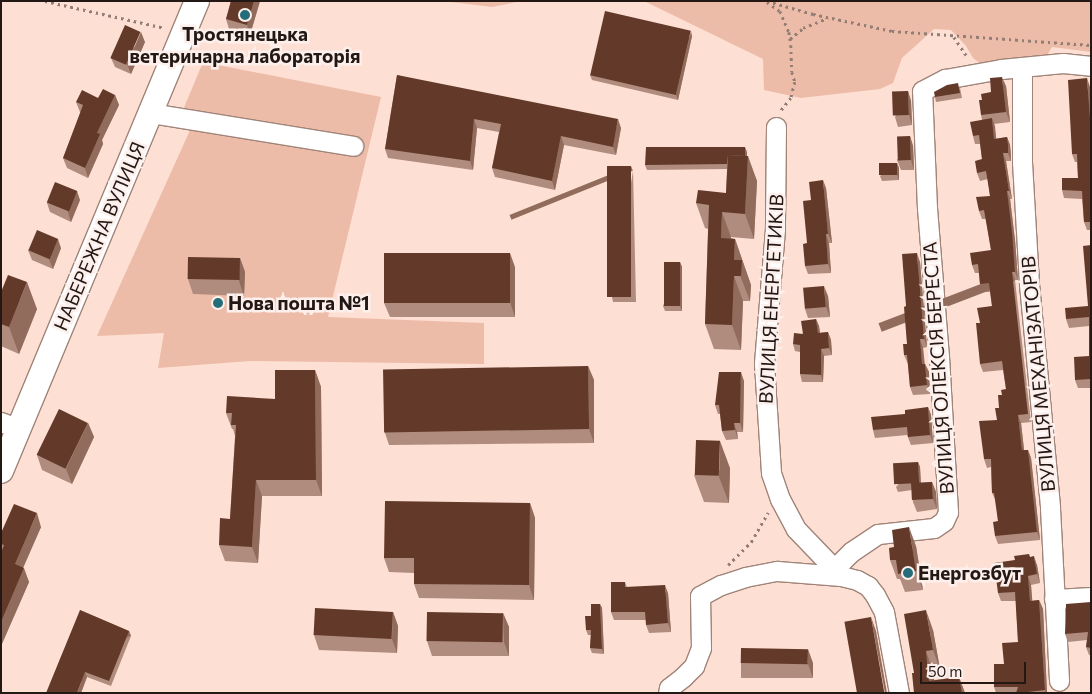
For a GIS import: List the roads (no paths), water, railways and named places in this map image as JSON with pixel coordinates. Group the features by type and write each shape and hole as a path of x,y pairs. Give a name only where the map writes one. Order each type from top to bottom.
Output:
{"main road":[{"name":"НАБЕРЕЖНА ВУЛИЦЯ","path":"1,471 10,425 150,113 197,1"}],"street":[{"path":"1022,67 1063,63 1091,66"},
{"name":"ВУЛИЦЯ ОЛЕКСІЯ БЕРЕСТА","path":"838,572 851,552 878,534 934,528 944,521 948,512 939,356 927,208 922,91 945,78 1022,67"},
{"name":"ВУЛИЦЯ МЕХАНІЗАТОРІВ","path":"1022,67 1022,162 1029,284 1050,498 1058,681"},
{"path":"150,113 354,146"},
{"name":"ВУЛИЦЯ ЕНЕРГЕТИКІВ","path":"776,127 776,229 764,381 769,459 774,483 780,500 796,529 838,572 868,586 884,612 899,693"},
{"path":"668,693 668,688 694,666 701,648 700,596 744,576 777,571 838,572"},
{"path":"1054,599 1091,597"}],"place":[{"name":"Тростянецька ветеринарна лабораторія","path":"245,15"},
{"name":"Нова пошта №1","path":"218,303"},
{"name":"Енергозбут","path":"908,573"}]}
